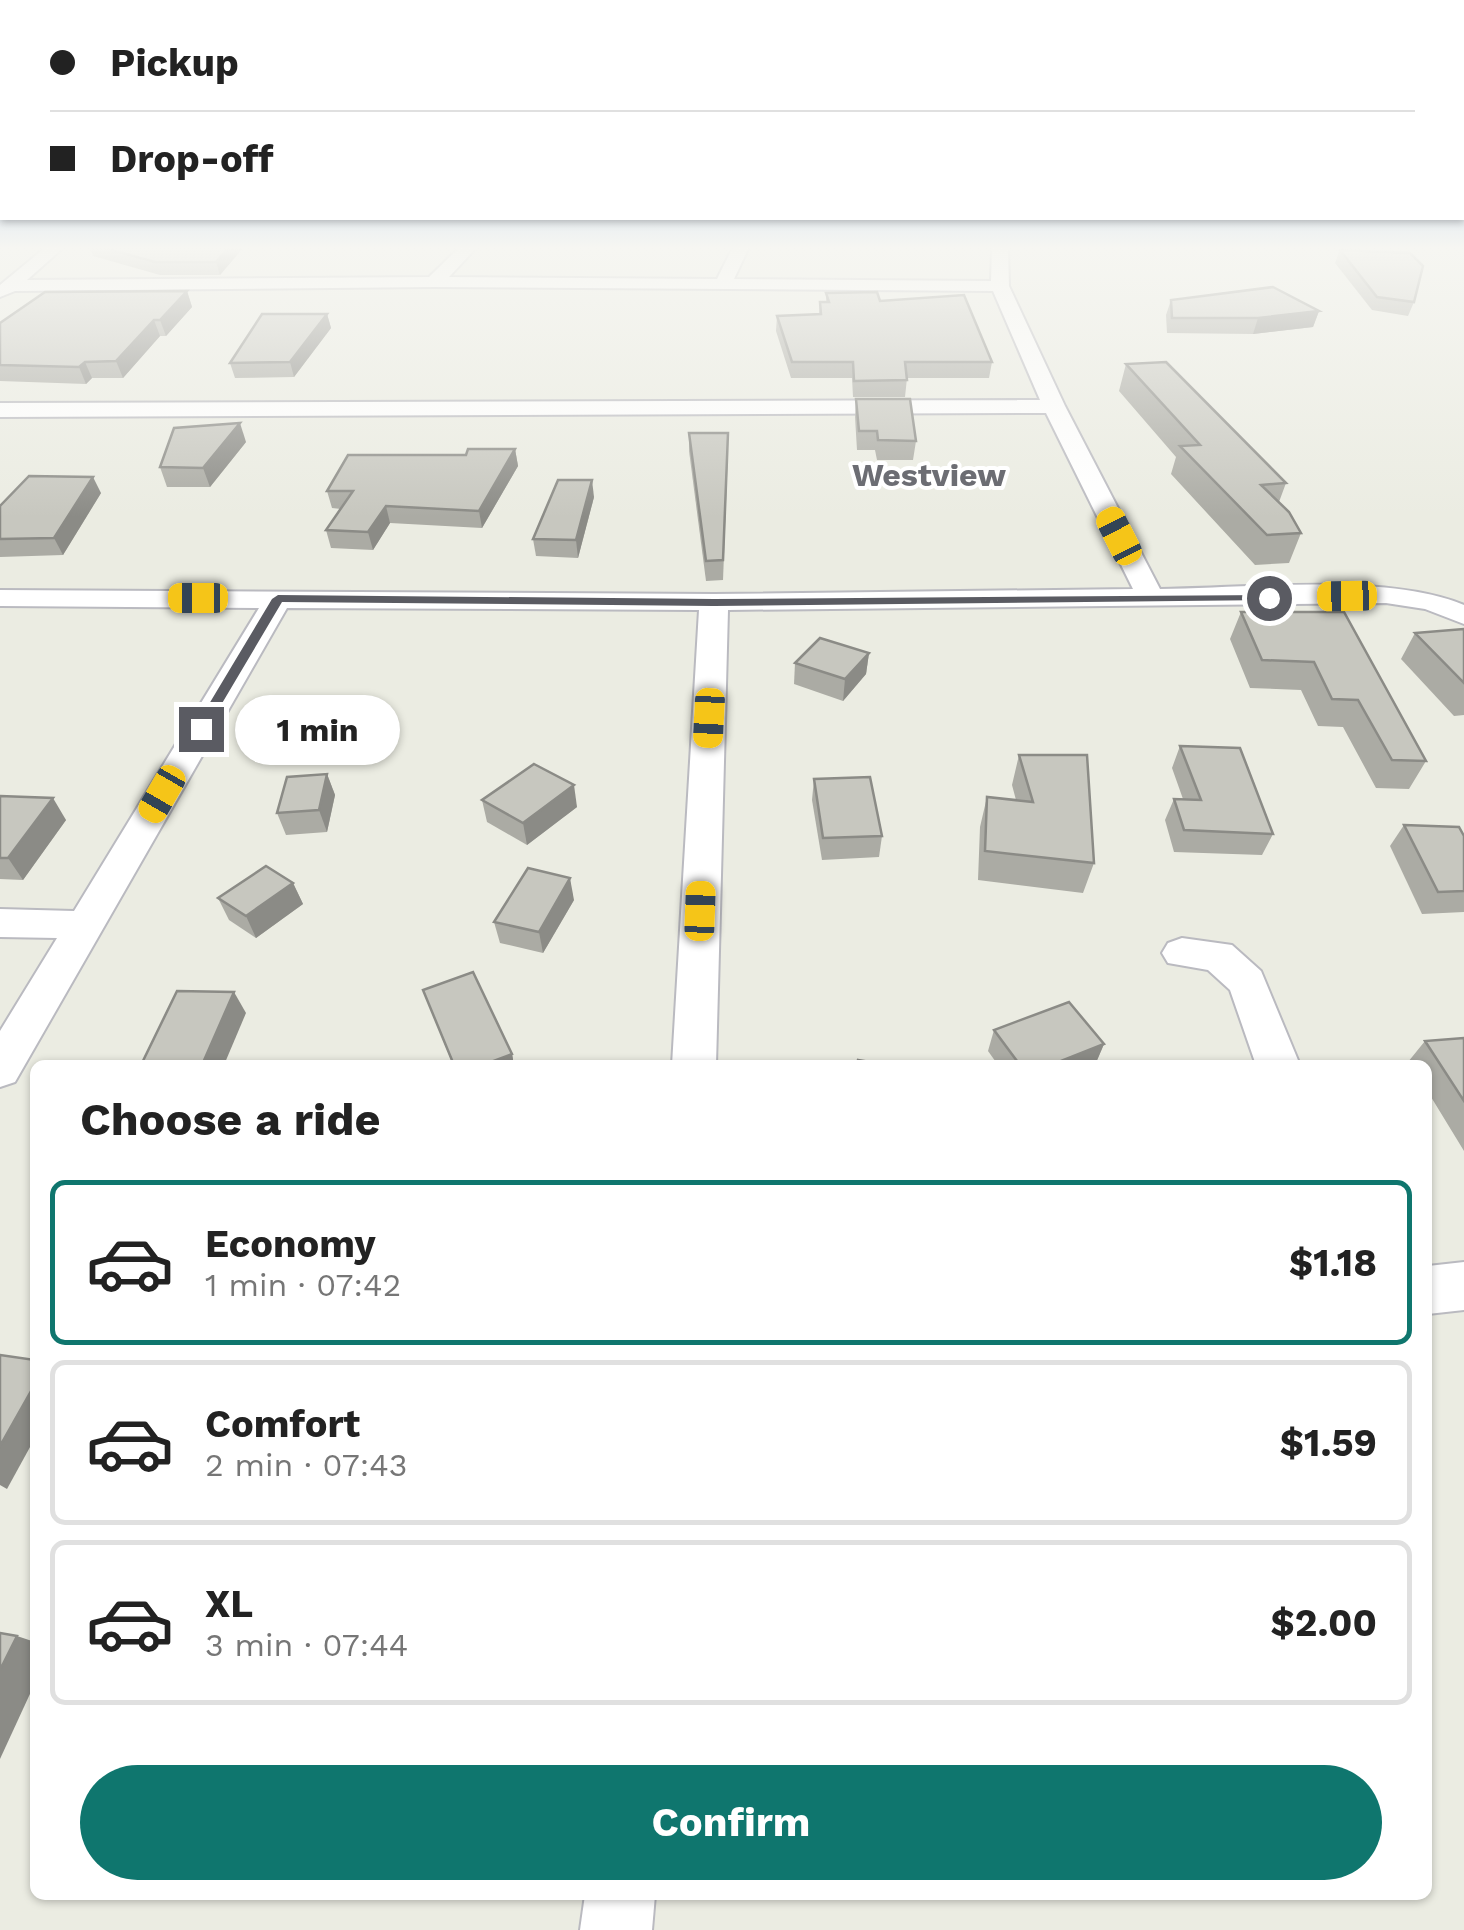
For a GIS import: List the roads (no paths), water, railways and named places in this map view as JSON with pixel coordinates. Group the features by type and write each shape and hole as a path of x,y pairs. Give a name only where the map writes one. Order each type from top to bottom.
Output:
{"street":[{"path":"1023,337 1152,600"},
{"path":"0,410 1054,406"},
{"path":"0,598 714,602 1386,596 1432,601 1464,616"},
{"path":"0,1070 278,599"},
{"path":"694,1060 714,602"},
{"path":"0,923 85,925"},
{"path":"1182,953 1218,956 1247,982 1276,1060"},
{"path":"1432,1290 1464,1286"},
{"path":"616,1930 619,1900"}],"district":[{"name":"Westview","path":"929,475"}]}
